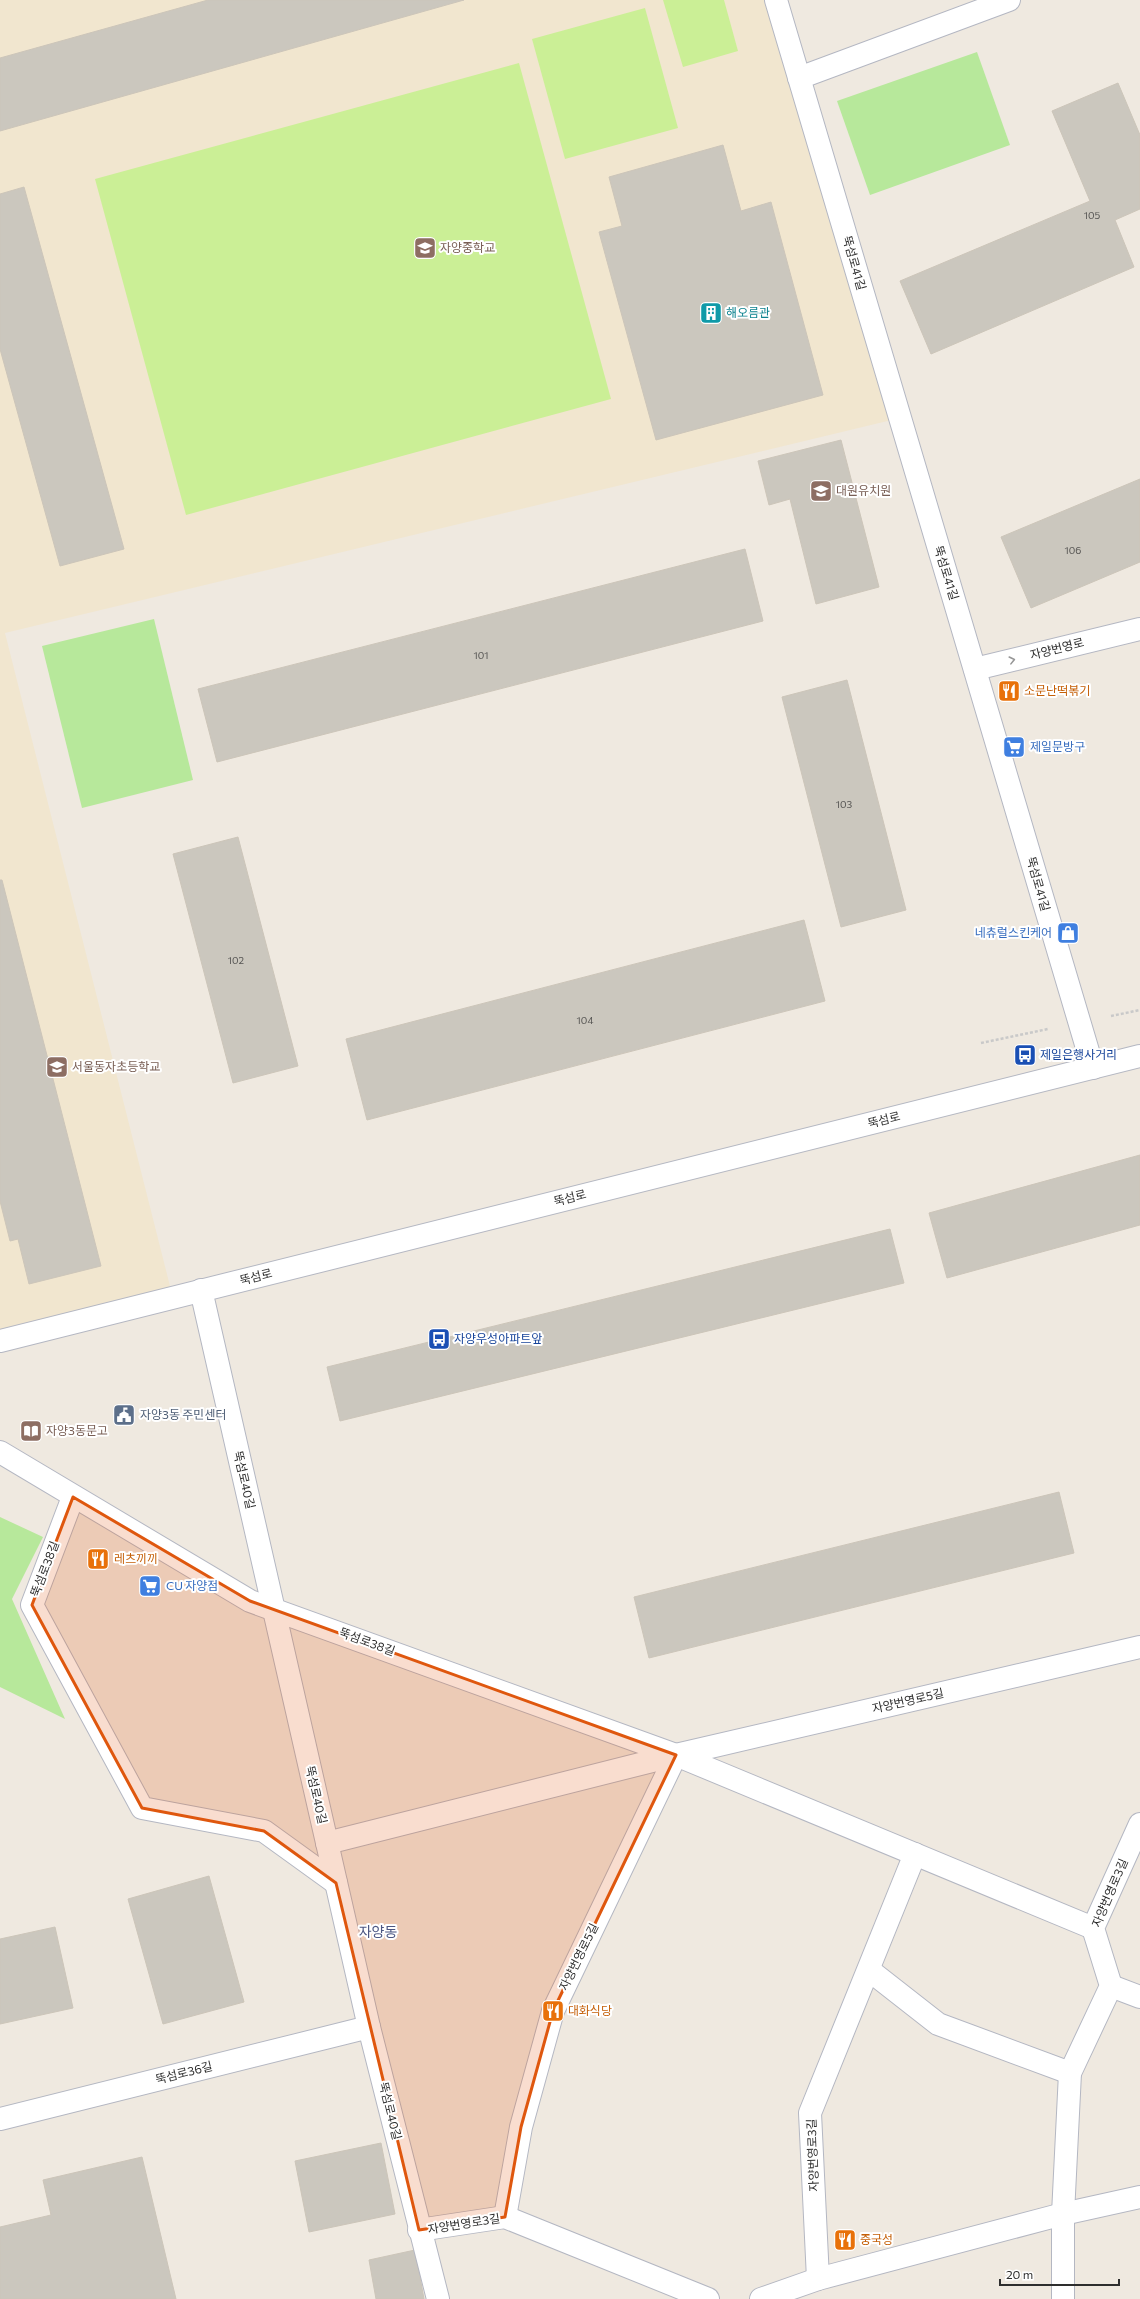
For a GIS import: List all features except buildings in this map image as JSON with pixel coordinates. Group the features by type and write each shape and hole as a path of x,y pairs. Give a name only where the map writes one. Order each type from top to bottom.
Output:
{"street":[{"name":"뚝섬로41길","path":"776,0 1093,1068"},
{"path":"800,78 1009,0"},
{"name":"자양번영로","path":"975,669 1140,629"},
{"name":"뚝섬로","path":"0,1341 1140,1056"},
{"name":"뚝섬로40길","path":"201,1290 369,2027 419,2230 438,2299"},
{"name":"뚝섬로38길","path":"0,1452 73,1497 250,1601 676,1754"},
{"name":"뚝섬로38길","path":"73,1497 32,1605 142,1808 264,1831 336,1883"},
{"name":"자양번영로5길","path":"327,1843 676,1754 1140,1647"},
{"path":"676,1754 1093,1928"},
{"name":"자양번영로5길","path":"505,2217 521,2127 553,2011 676,1754"},
{"name":"자양번영로3길","path":"1112,1986 1093,1928 1140,1824"},
{"name":"자양번영로3길","path":"818,2279 810,2113 915,1854"},
{"path":"869,1970 938,2024 1070,2073"},
{"path":"1063,2299 1063,2214 1070,2073 1112,1986 1140,1998"},
{"name":"뚝섬로36길","path":"0,2119 369,2027"},
{"path":"761,2299 818,2279 1063,2214 1140,2197"},
{"name":"자양번영로3길","path":"419,2230 505,2217 708,2299"}],"highlighted area":[{"path":"73,1497 250,1601 676,1755 553,2011 521,2127 505,2217 419,2230 336,1883 264,1831 142,1808 32,1605"}],"shaded area":[{"name":"자양중학교","path":"0,0 776,0 900,418 5,633 173,1298 0,1341"}],"green space":[{"path":"663,0 724,0 738,51 683,67"},
{"path":"645,8 678,128 565,159 532,39"},
{"path":"977,52 1010,145 870,195 837,101"},
{"path":"519,63 611,399 186,515 95,179"},
{"path":"154,619 193,780 82,808 42,646"},
{"path":"0,1517 43,1537 12,1599 65,1719 0,1687"}],"place":[{"name":"자양중학교","path":"425,248"},
{"name":"해오름관","path":"711,313"},
{"name":"대원유치원","path":"821,491"},
{"name":"소문난떡볶기","path":"1009,691"},
{"name":"제일문방구","path":"1014,747"},
{"name":"네츄럴스킨케어","path":"1068,933"},
{"name":"제일은행사거리","path":"1025,1055"},
{"name":"서울동자초등학교","path":"57,1067"},
{"name":"자양우성아파트앞","path":"439,1339"},
{"name":"자양3동 주민센터","path":"124,1415"},
{"name":"자양3동문고","path":"31,1431"},
{"name":"레츠끼끼","path":"98,1559"},
{"name":"CU 자양점","path":"150,1586"},
{"name":"대화식당","path":"553,2011"},
{"name":"중국성","path":"845,2240"}],"district":[{"name":"자양동","path":"378,1932"}]}
